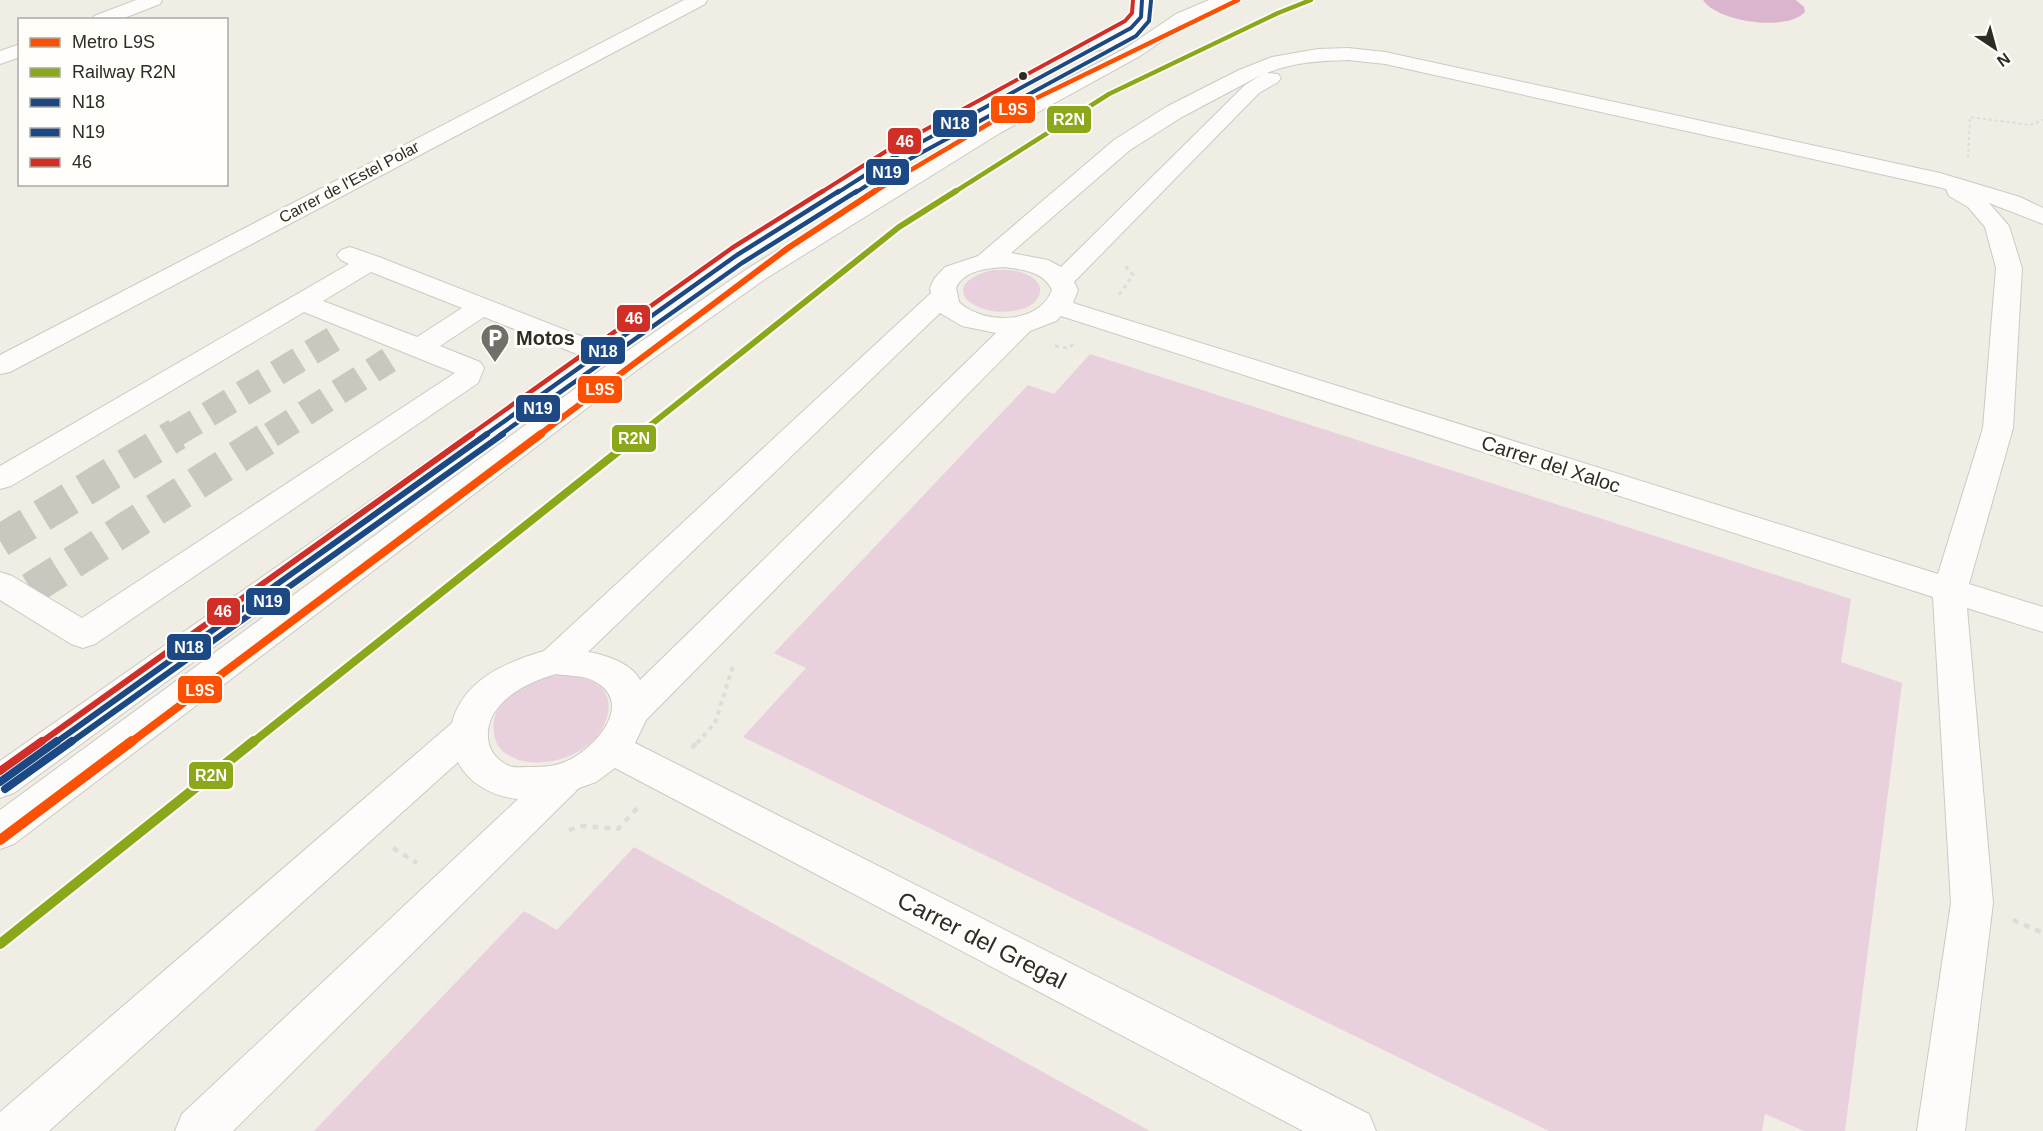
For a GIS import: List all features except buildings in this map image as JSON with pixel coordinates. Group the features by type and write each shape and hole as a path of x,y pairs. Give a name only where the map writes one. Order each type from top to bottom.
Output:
{"main road":[{"path":"106,18 153,0"},
{"name":"Carrer de l'Estel Polar","path":"0,366 698,0"},
{"path":"0,782 737,255 892,158 1131,28 1141,17 1142,0"},
{"path":"1191,0 1230,0"},
{"path":"0,832 627,364 756,274 992,128 1133,52 1183,18 1208,6 1230,0"},
{"path":"0,58 18,51"},
{"path":"988,260 1122,145 1174,112 1246,74 1279,62 1348,54 1385,58 1940,180 1992,195 2043,217"},
{"path":"1060,294 1053,271 1031,262 1005,259 988,260 965,267 949,278 943,287 943,296 948,307 961,317 989,324 1021,324 1043,318 1060,294 1252,89 1318,56"},
{"path":"1940,180 1976,202 1998,229 2009,268 1998,428 1950,591 1950,622 1972,903 1941,1131"},
{"path":"1998,229 2022,229 2043,233"},
{"path":"0,479 302,302 360,258 627,364"},
{"name":"Carrer del Xaloc","path":"1060,294 2043,620"},
{"path":"556,661 943,296"},
{"path":"17,590 83,635 468,377 470,368 407,351 347,331 302,302"},
{"path":"407,351 482,307"},
{"path":"632,711 1021,324"},
{"path":"556,661 581,661 602,666 619,677 629,692 632,711 626,731 612,749 591,766 565,778 539,784 514,783 493,776 477,764 469,749 468,731 475,711 489,693 509,678 556,661"},
{"path":"14,1131 468,731"},
{"name":"Carrer del Gregal","path":"612,749 1352,1131"},
{"path":"199,1131 565,778"}],"path":[{"path":"1940,180 1948,165 1968,158 1970,117 2030,125 2043,120"},
{"path":"359,827 453,886"}],"shaded area":[{"path":"1703,0 1796,0 1804,7 1805,12 1783,22 1752,22 1722,14"},
{"path":"992,270 1015,271 1028,275 1035,279 1040,294 1033,303 1022,309 1006,312 978,307 968,301 963,293 965,285 974,277"},
{"path":"1090,354 1851,599 1841,662 1902,683 1845,1131 1804,1131 1765,1114 1762,1131 1549,1131 743,737 806,668 774,653 1028,385 1054,394"},
{"path":"558,675 581,677 599,686 605,692 608,712 597,737 574,754 546,762 517,759 505,753 498,745 494,734 494,721 504,701 524,687"},
{"path":"634,847 1150,1131 314,1131 524,911 557,930"}],"tunnel":[{"path":"174,435 335,338"},
{"path":"271,435 389,360"},
{"path":"0,541 177,434"},
{"path":"31,589 274,434"}],"metro line":[{"name":"L9S","path":"0,840 788,248 907,170 981,127 1076,77 1238,0"}],"rail line":[{"name":"R2N","path":"0,944 899,227 1109,94 1278,13 1311,0"}],"transit line":[{"name":"46","path":"0,771 732,248 888,150 1125,21 1132,13 1133,0"},
{"name":"N18","path":"0,782 737,255 892,158 1131,28 1141,17 1142,0"},
{"name":"N19","path":"5,789 742,263 897,166 1136,36 1149,21 1151,1"}],"place":[{"name":"Motos","path":"495,364"}]}
